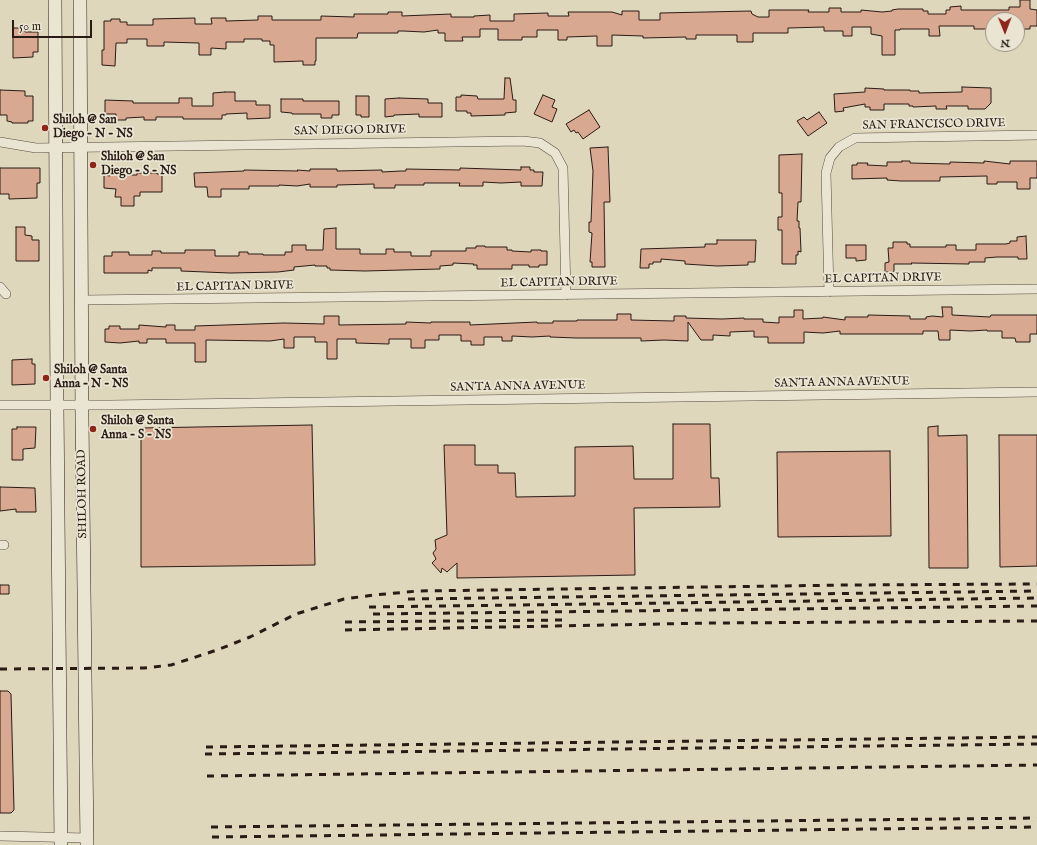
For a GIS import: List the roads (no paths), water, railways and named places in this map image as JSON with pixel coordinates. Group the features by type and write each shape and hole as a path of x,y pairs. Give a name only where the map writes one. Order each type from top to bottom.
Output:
{"main road":[{"path":"55,0 56,405 61,841"},
{"name":"SHILOH ROAD","path":"80,0 82,405 87,841"}],"street":[{"name":"SAN FRANCISCO DRIVE","path":"829,292 826,173 830,158 839,147 855,138 1037,135"},
{"name":"SAN DIEGO DRIVE","path":"0,142 36,148 523,141 540,143 555,153 563,168 566,294"},
{"path":"0,287 6,294"},
{"name":"EL CAPITAN DRIVE","path":"82,300 1037,289"},
{"name":"SANTA ANNA AVENUE","path":"0,405 1037,392"},
{"path":"0,836 61,841 87,841"}],"railway":[{"path":"0,669 144,668 171,665 217,650 250,637 296,614 344,599 418,591 1037,584"},
{"path":"408,599 1037,591"},
{"path":"369,607 1037,598"},
{"path":"373,614 1037,606"},
{"path":"345,622 567,620"},
{"path":"345,630 712,623 1037,621"},
{"path":"206,747 1037,737"},
{"path":"205,754 1037,744"},
{"path":"207,776 1037,765"},
{"path":"211,827 1037,818"},
{"path":"212,837 1037,827"}],"place":[{"name":"Shiloh @ San Diego - N - NS","path":"45,128"},
{"name":"Shiloh @ San Diego - S - NS","path":"93,165"},
{"name":"Shiloh @ Santa Anna - N - NS","path":"46,378"},
{"name":"Shiloh @ Santa Anna - S - NS","path":"93,429"}]}
